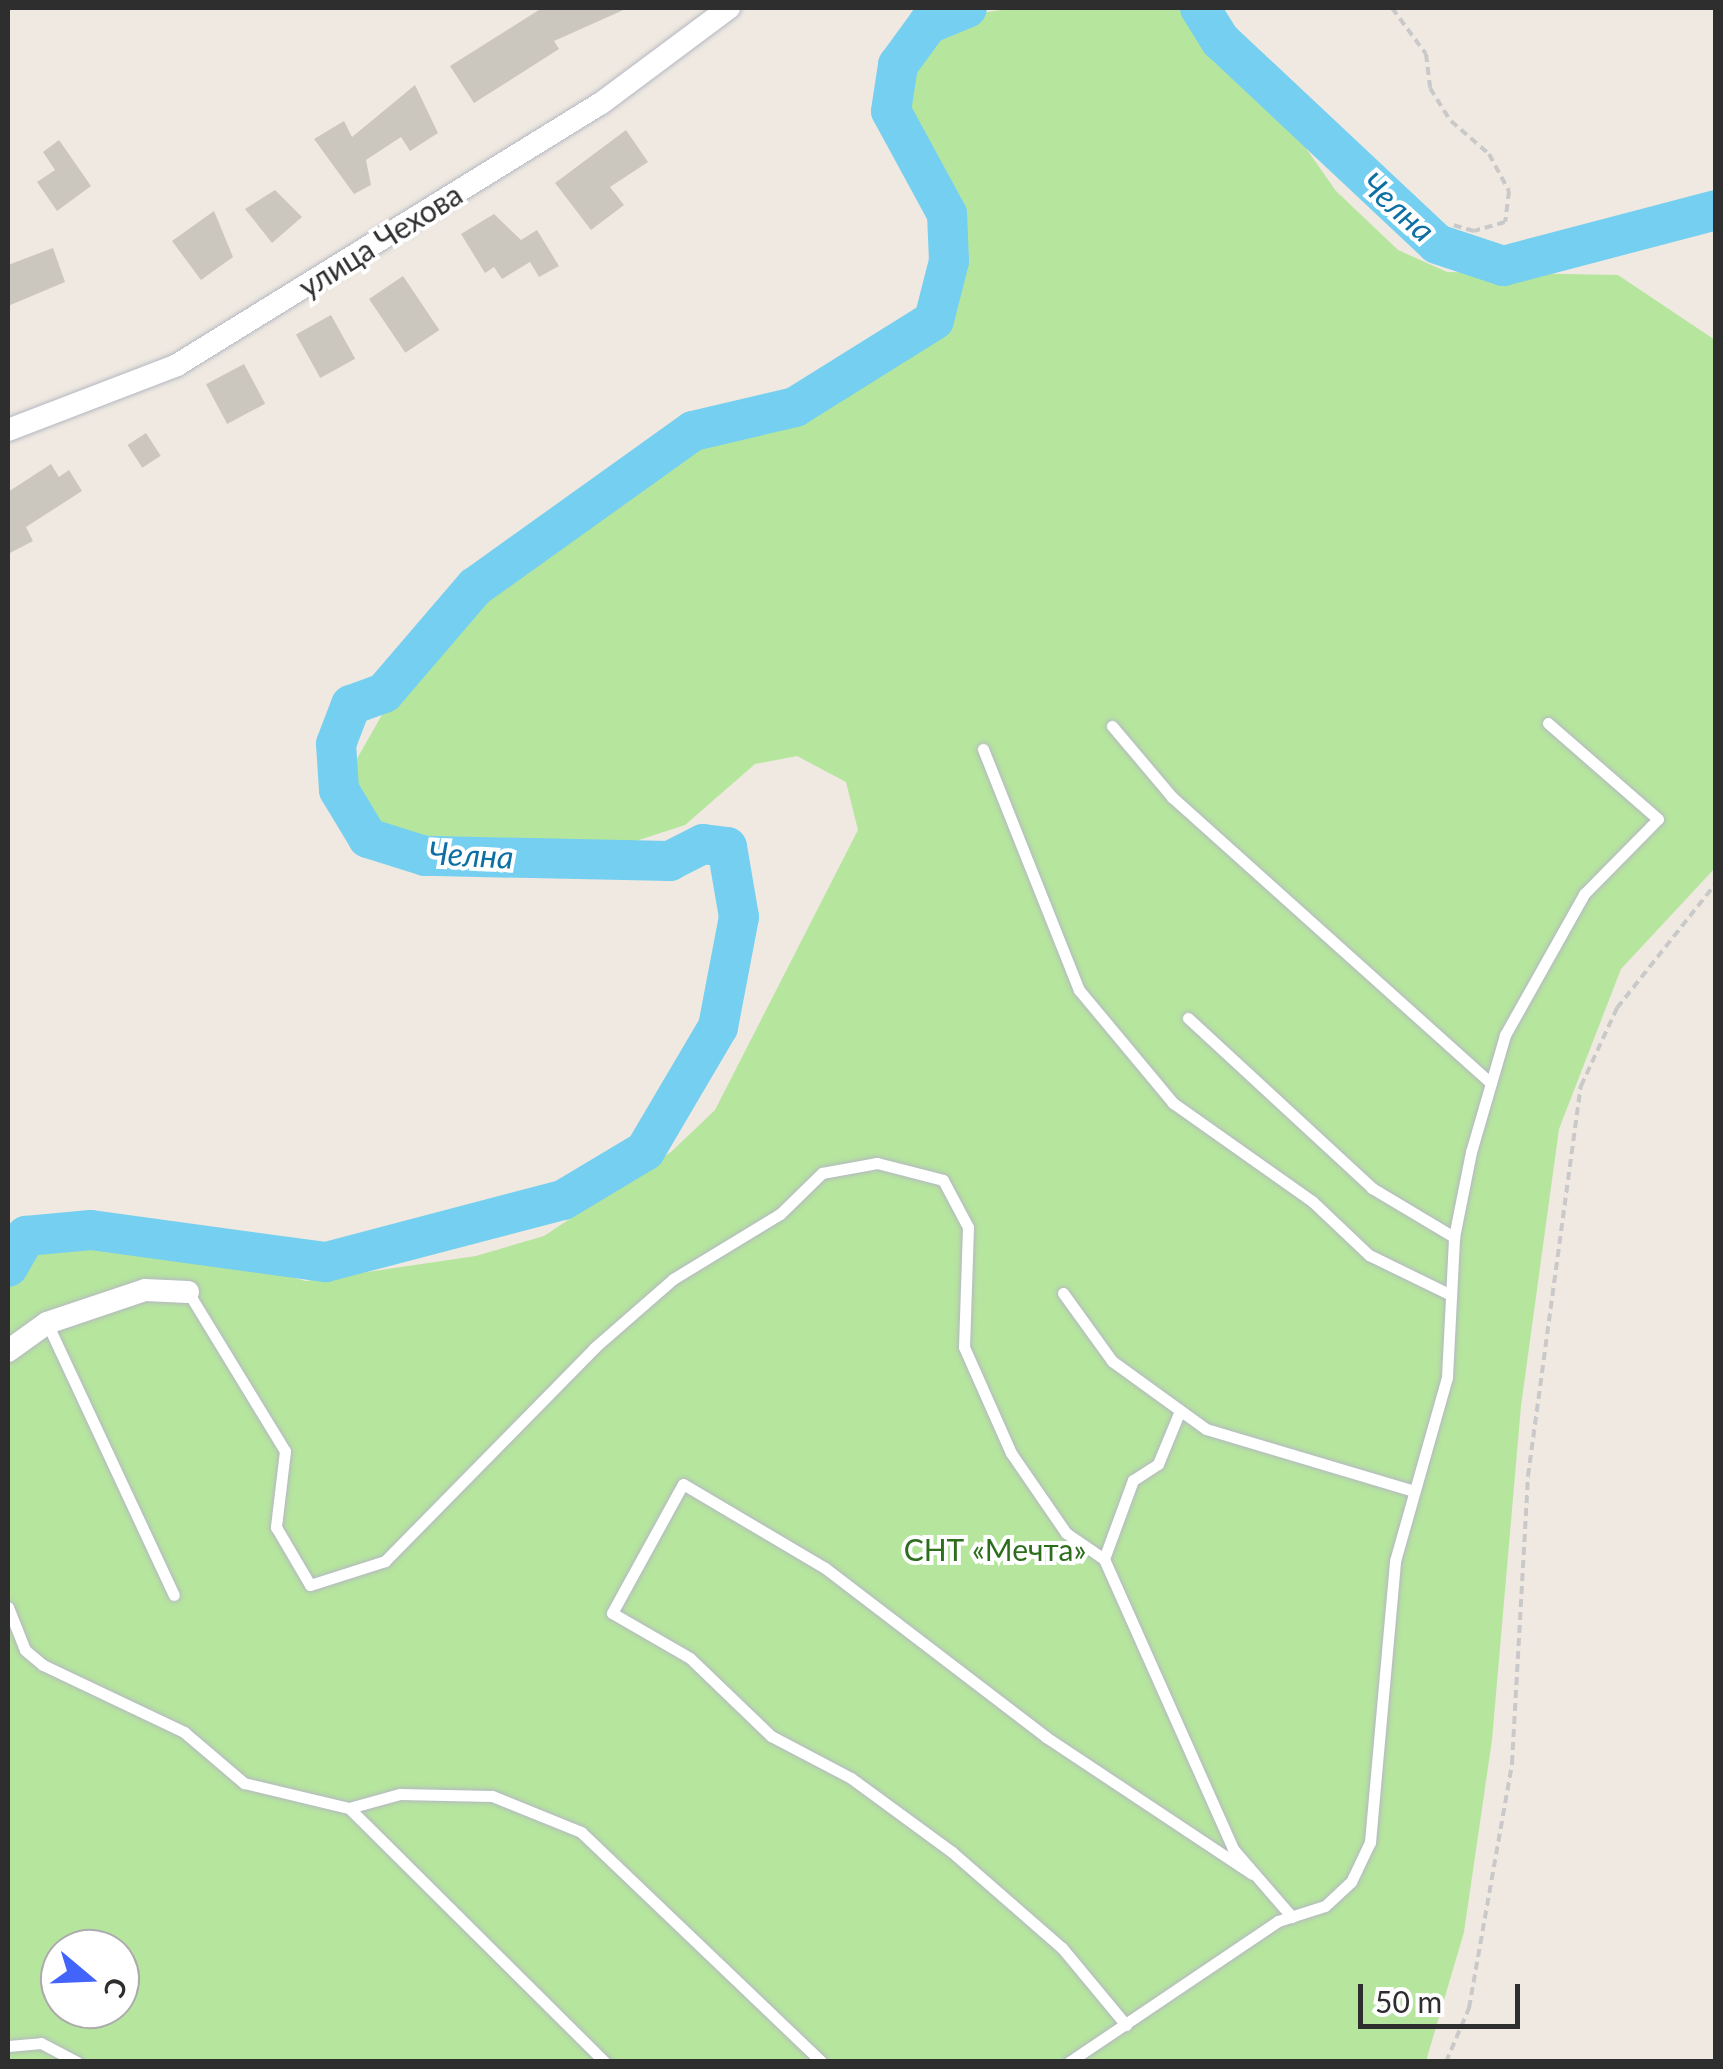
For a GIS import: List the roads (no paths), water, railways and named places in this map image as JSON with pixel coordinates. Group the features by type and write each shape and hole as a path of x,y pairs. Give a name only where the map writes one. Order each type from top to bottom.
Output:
{"street":[{"name":"улица Чехова","path":"8,430 178,365 600,104 730,8"},
{"path":"8,1351 47,1323 145,1290 188,1292"}],"lane":[{"path":"1069,2062 1292,1916 1325,1906 1351,1882 1370,1842 1395,1561 1410,1490 1447,1377 1454,1237 1491,1083 1506,1035 1584,894 1658,819 1548,723"},
{"path":"1112,726 1172,797 1491,1083"},
{"path":"983,749 1079,990 1173,1103 1312,1201 1370,1255 1451,1295"},
{"path":"1188,1018 1372,1188 1454,1237"},
{"path":"188,1292 285,1451 276,1527 310,1585 385,1561 594,1348 673,1279 780,1214 822,1173 877,1163 943,1180 968,1227 964,1348 1011,1453 1066,1533 1104,1559 1174,1730 1252,1874"},
{"path":"1063,1293 1112,1361 1179,1413 1410,1490"},
{"path":"47,1323 174,1595"},
{"path":"1104,1559 1120,1534 1132,1480 1158,1464 1179,1413"},
{"path":"1126,2025 1062,1948 952,1852 852,1778 772,1736 690,1658 612,1613 682,1484 824,1568 1046,1737 1252,1874 1292,1916"},
{"path":"8,1607 25,1650 43,1665 184,1732 244,1784 349,1808 400,1794 492,1796 581,1832 822,2062"},
{"path":"349,1808 604,2062"},
{"path":"8,2046 41,2043 77,2062"}],"waterway":[{"name":"Челна","path":"8,1267 26,1236 91,1230 326,1262 563,1200 645,1151 718,1027 739,917 727,847 703,844 670,861 425,856 368,838 339,790 336,744 351,705 384,693 475,587 693,431 795,407 934,320 949,261 947,214 891,111 898,65 928,24 967,8"},
{"name":"Челна","path":"1200,8 1221,41 1437,244 1503,266 1716,210"}],"park label":[{"name":"СНТ «Мечта»","path":"995,1549"}]}
